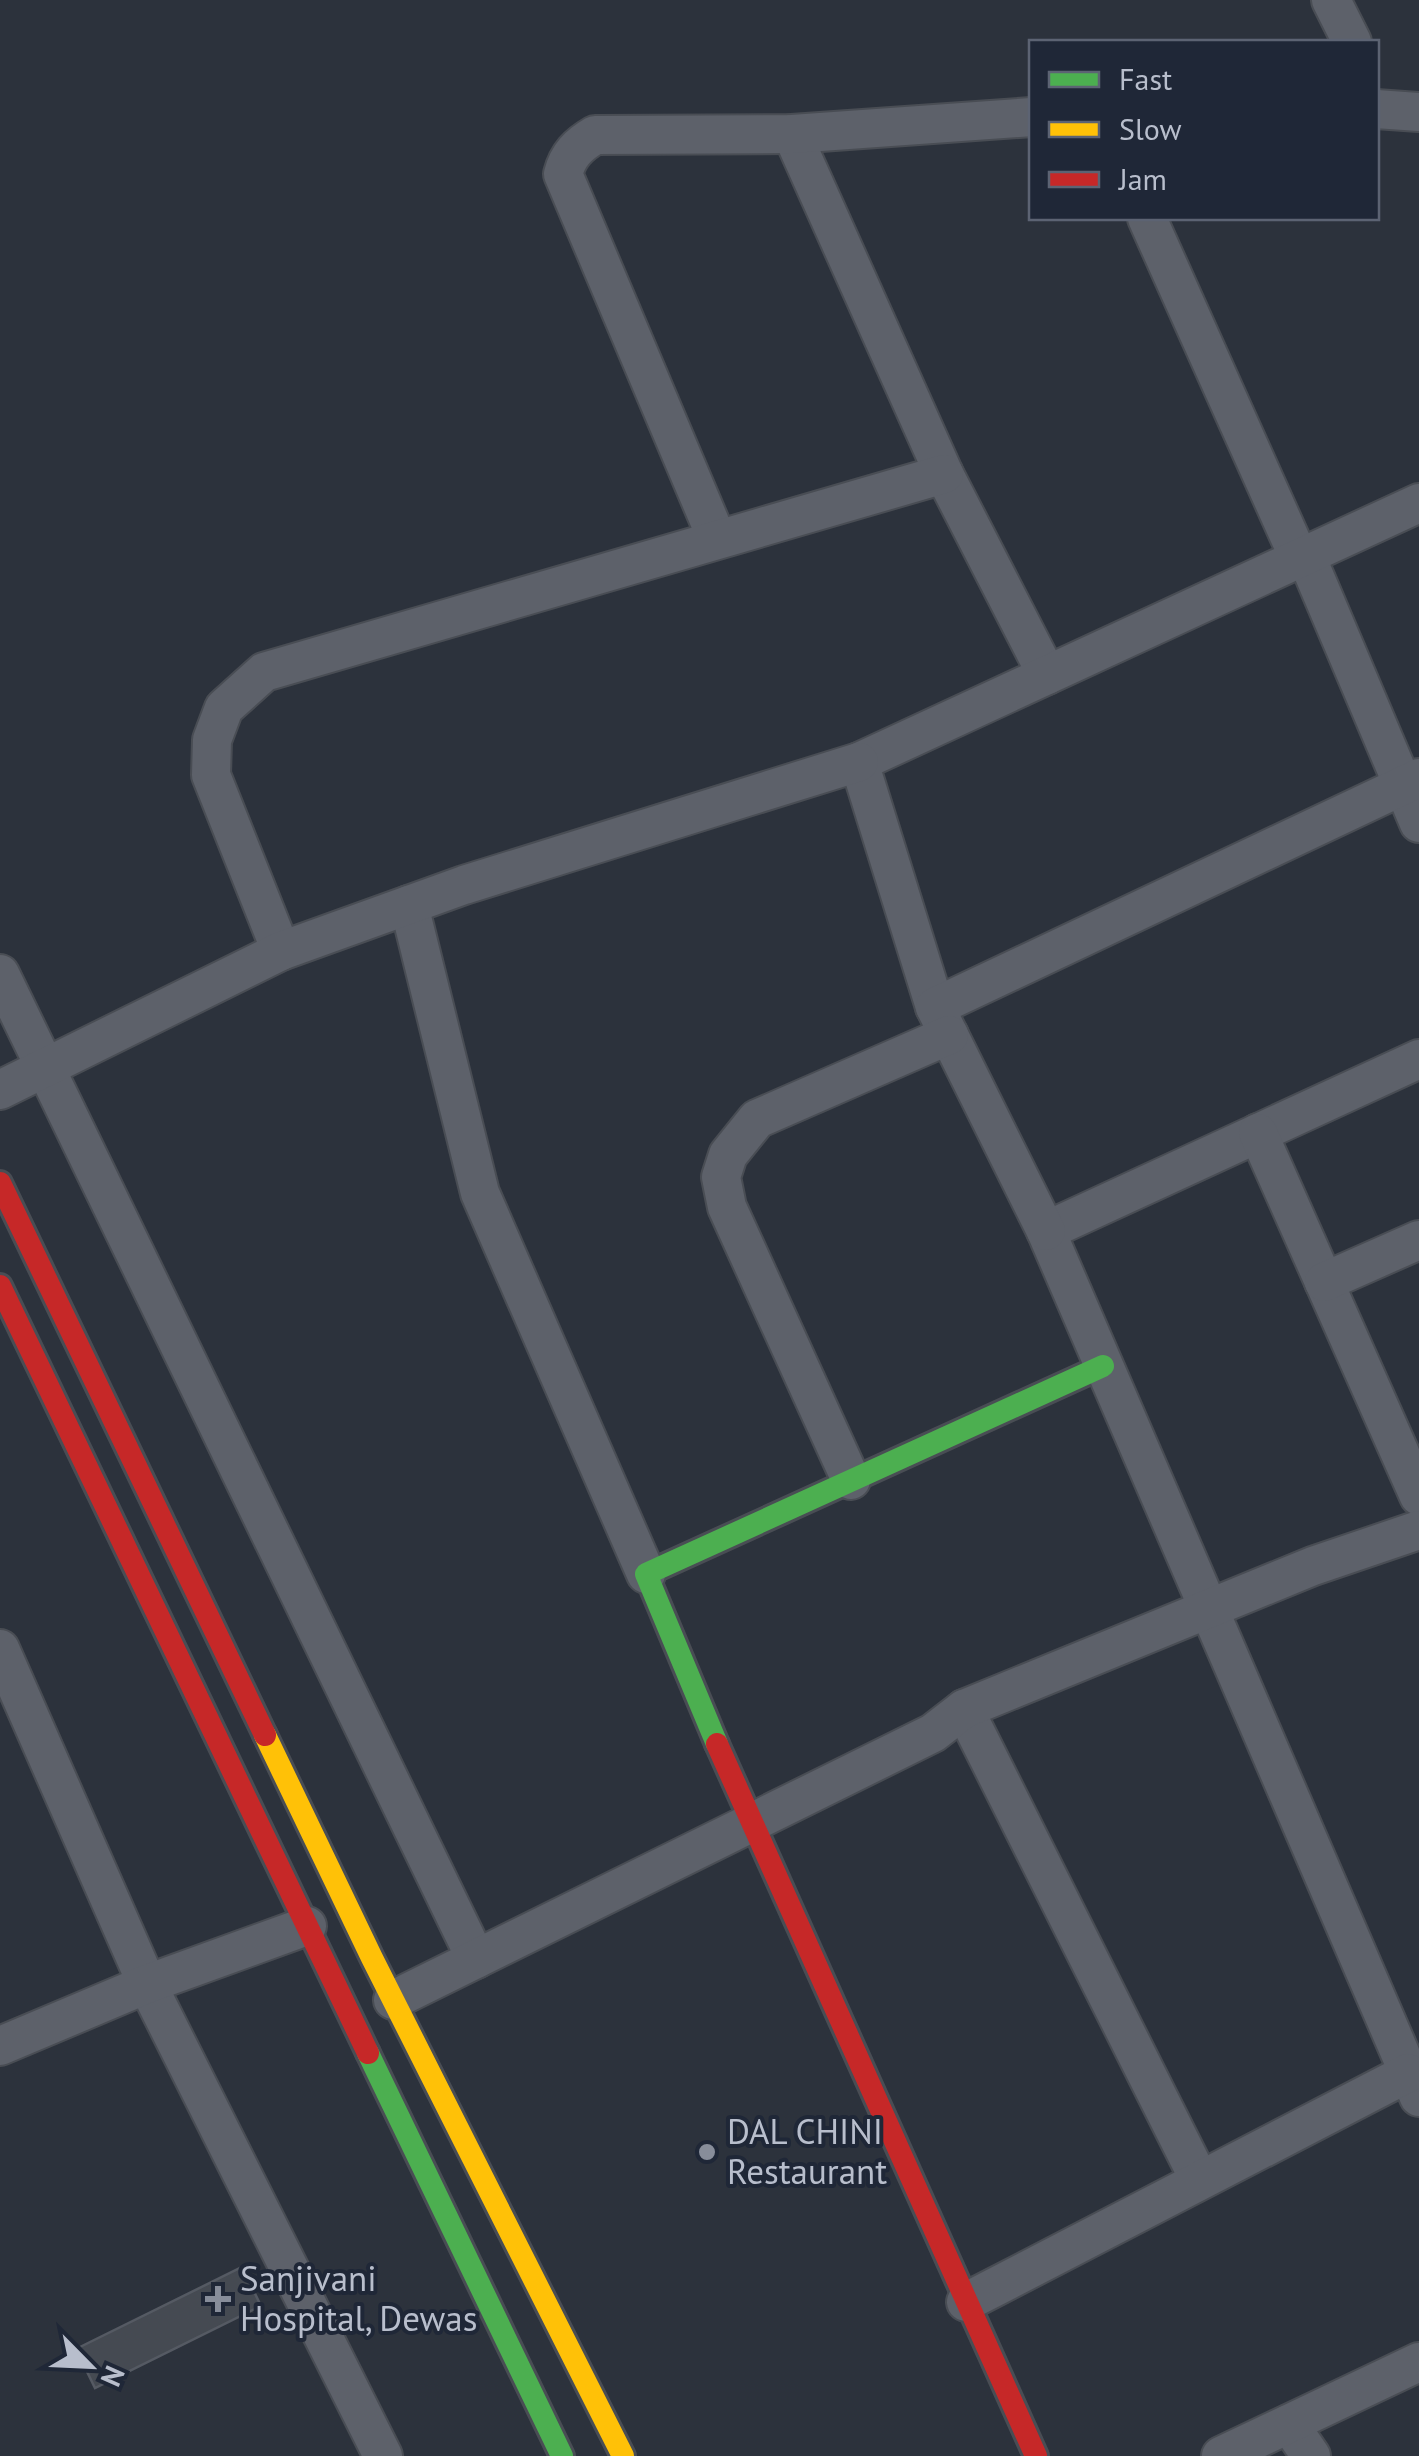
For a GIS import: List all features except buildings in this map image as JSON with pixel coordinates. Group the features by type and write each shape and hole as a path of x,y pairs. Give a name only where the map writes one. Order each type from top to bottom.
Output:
{"main road":[{"path":"0,1183 393,2000 623,2456"},
{"path":"0,1286 562,2456"},
{"path":"1036,2456 751,1825 646,1574 1103,1366"}],"street":[{"path":"1331,0 1351,40"},
{"path":"717,539 563,174 566,161 580,144 595,135 792,134 1029,116"},
{"path":"792,134 944,474 1047,675"},
{"path":"1148,220 1411,781 1419,822"},
{"path":"281,951 211,775 212,740 224,708 264,672 944,474"},
{"path":"0,1090 281,951 408,905 859,762 1419,504"},
{"path":"859,762 942,1021 1046,1231 1414,2085 1199,2180 966,2302"},
{"path":"851,1480 727,1207 721,1177 728,1154 757,1119 1411,781"},
{"path":"408,905 480,1193 646,1574"},
{"path":"0,974 476,1959"},
{"path":"1046,1231 1419,1059"},
{"path":"1258,1133 1419,1496"},
{"path":"1324,1282 1419,1240"},
{"path":"393,2000 933,1734 964,1709 1313,1566 1419,1530"},
{"path":"0,1649 146,1984 384,2456"},
{"path":"964,1709 1199,2180"},
{"path":"0,2046 146,1984 307,1926"},
{"path":"1221,2456 1419,2362"},
{"path":"1289,2424 1311,2456"}],"traffic: fast":[{"path":"717,1744 646,1574 1103,1366"},
{"path":"368,2053 562,2456"}],"traffic: slow":[{"path":"265,1735 372,1958 623,2456"}],"traffic: jam":[{"path":"0,1183 265,1735"},
{"path":"0,1286 368,2053"},
{"path":"717,1744 1036,2456"}],"place":[{"name":"DAL CHINI Restaurant","path":"707,2152"},
{"name":"Sanjivani Hospital, Dewas","path":"218,2299"}]}
